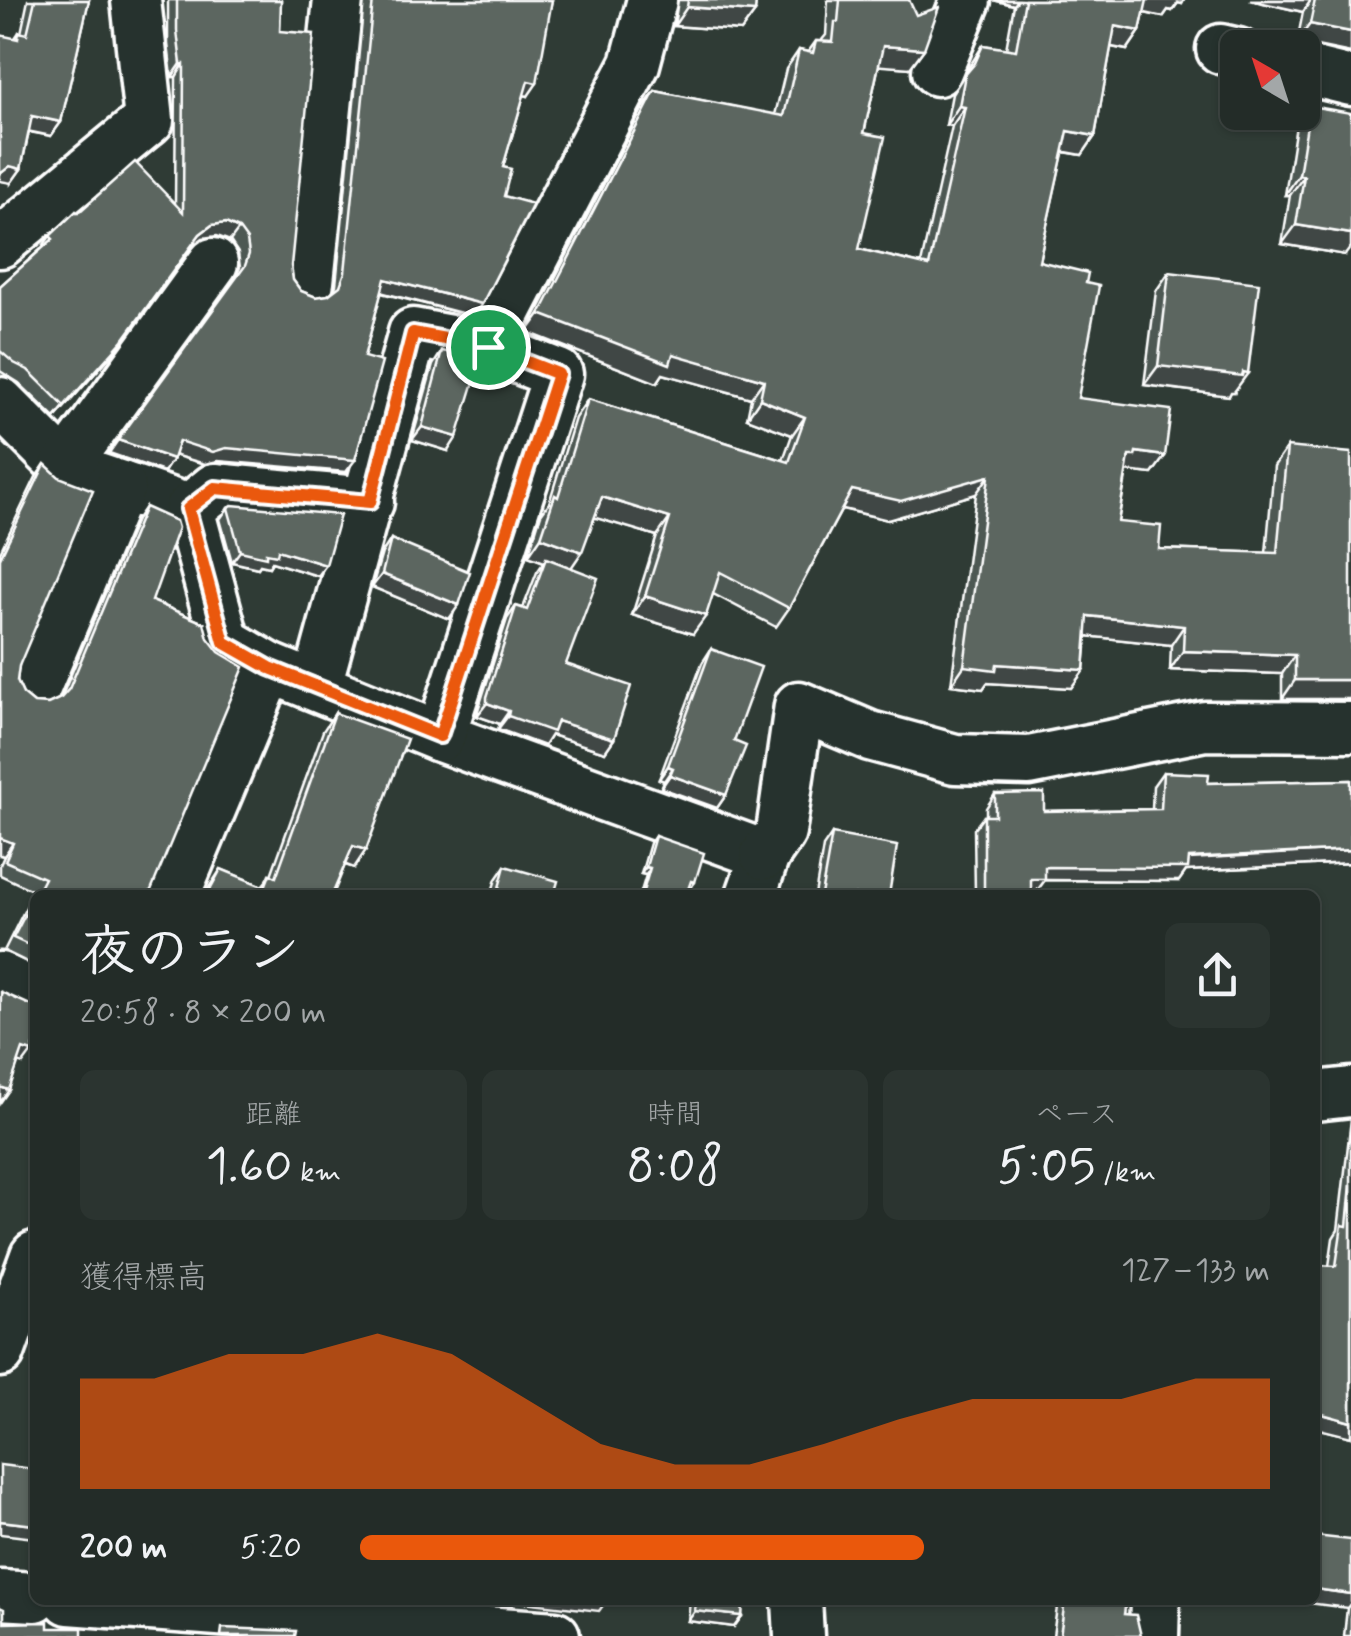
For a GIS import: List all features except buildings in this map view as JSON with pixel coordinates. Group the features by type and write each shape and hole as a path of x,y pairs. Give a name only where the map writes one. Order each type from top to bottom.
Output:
{"street":[{"path":"0,243 149,120 136,0"},
{"path":"309,282 338,0"},
{"path":"488,347 635,64 652,0"},
{"path":"937,71 966,0"},
{"path":"1320,74 1351,82"},
{"path":"65,467 213,263"},
{"path":"318,685 413,333 488,347 558,374 440,736"},
{"path":"0,402 65,467 188,509"},
{"path":"35,690 120,486"},
{"path":"188,509 215,488 370,502"},
{"path":"188,509 224,642 270,668 440,736 758,875 781,832 799,706 870,736 956,759 1028,761 1204,726 1351,727"},
{"path":"177,890 270,668"},
{"path":"0,976 30,991"},
{"path":"1320,1095 1351,1092"},
{"path":"0,1352 30,1270"},
{"path":"0,1595 30,1598"},
{"path":"136,1605 554,1636"},
{"path":"798,1605 799,1636"},
{"path":"1154,1636 1155,1605"}],"route":[{"path":"413,333 488,347 558,374 440,736 270,668 224,642 188,509 215,488 370,502 413,333"}]}
